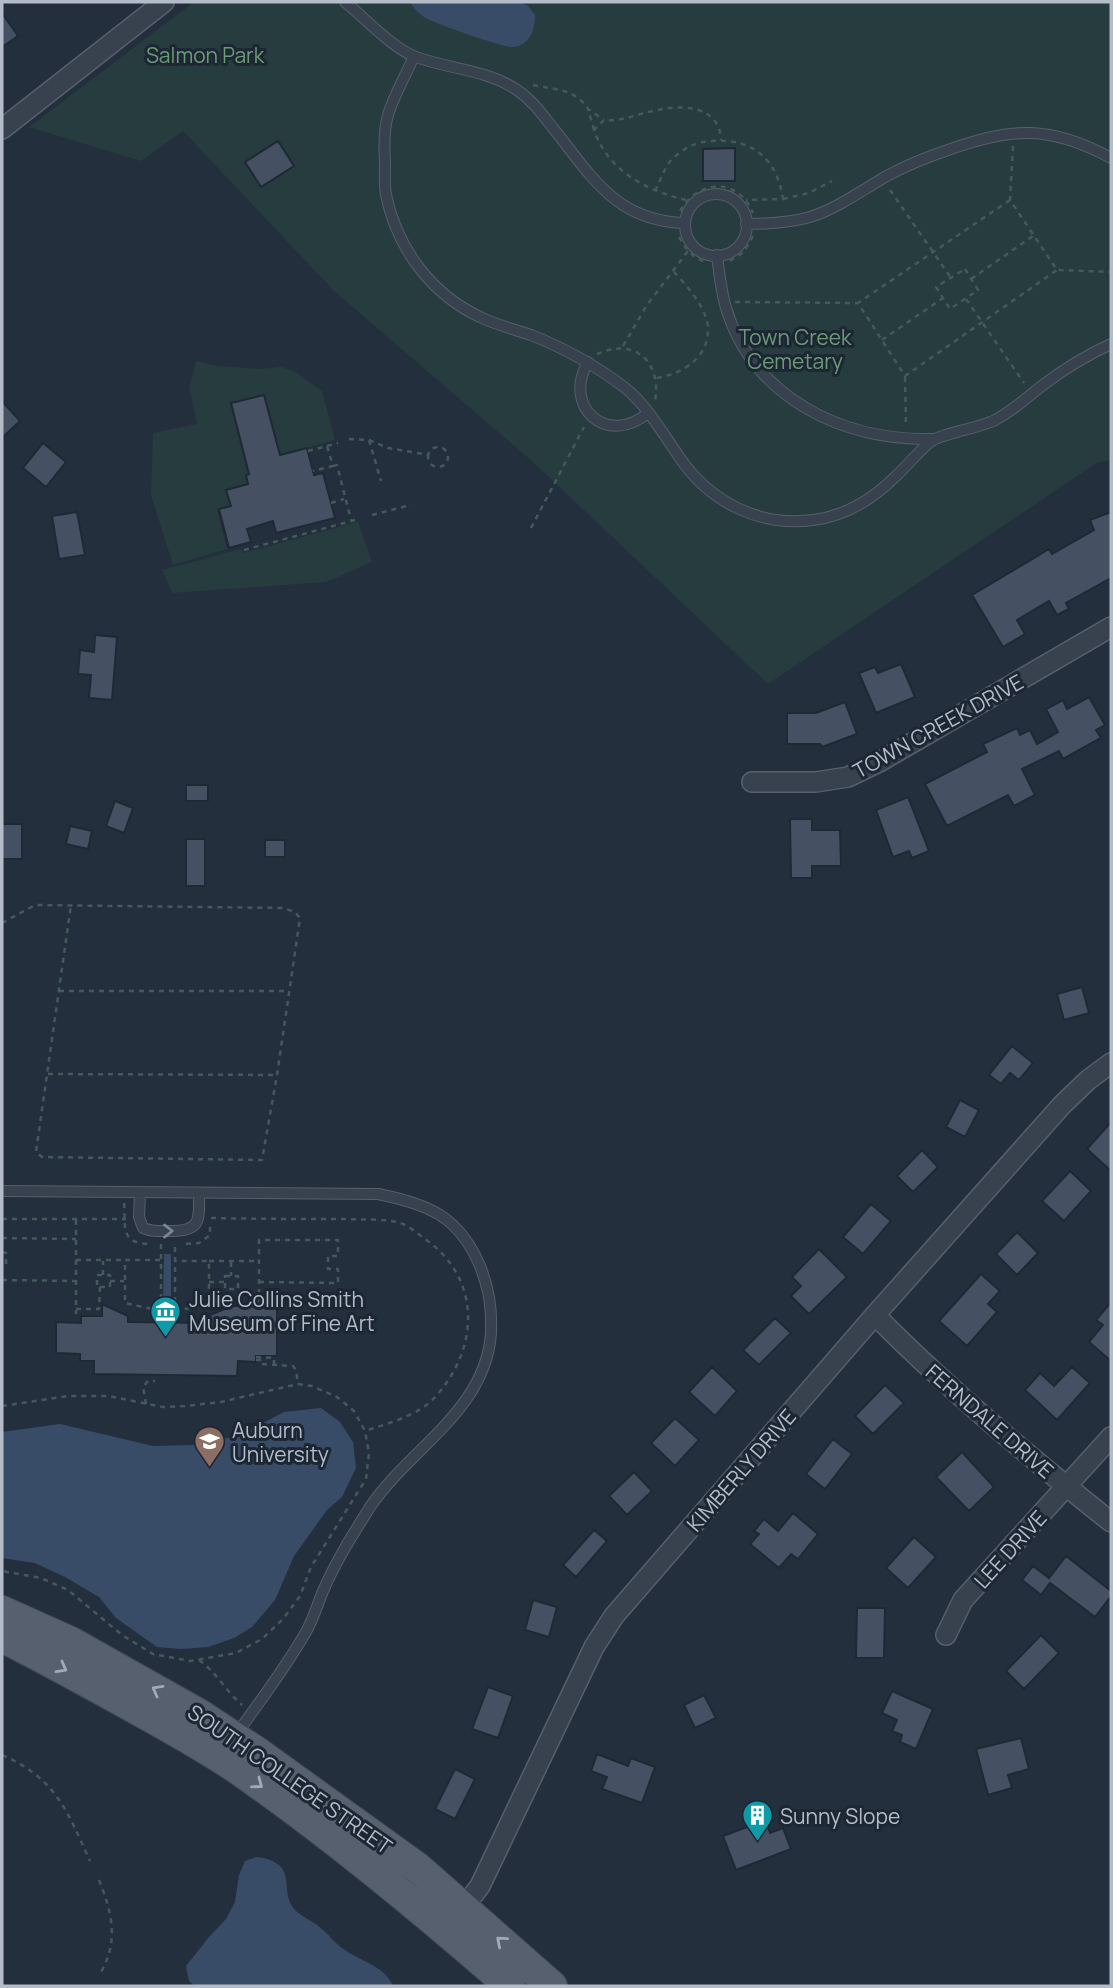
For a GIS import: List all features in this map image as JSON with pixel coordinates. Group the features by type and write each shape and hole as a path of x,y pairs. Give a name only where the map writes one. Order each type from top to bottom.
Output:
{"main road":[{"name":"SOUTH COLLEGE STREET","path":"2,1611 71,1642 199,1714 342,1846 552,1986"},
{"name":"SOUTH COLLEGE STREET","path":"2,1637 190,1741 236,1749 418,1868 455,1919 510,1986"}],"street":[{"path":"2,129 164,2"},
{"name":"TOWN CREEK DRIVE","path":"752,782 816,782 848,777 881,761 1111,627"},
{"name":"KIMBERLY DRIVE","path":"455,1919 480,1886 594,1647 614,1616 875,1315 1062,1105 1111,1063"},
{"name":"FERNDALE DRIVE","path":"875,1315 920,1360 1111,1522"},
{"name":"LEE DRIVE","path":"946,1635 963,1601 1111,1437"}],"lane":[{"path":"349,5 414,56 494,78 515,88 533,102 596,183 616,202 656,220 685,223"},
{"path":"414,56 388,116 384,151 386,193 395,225 409,255 444,295 463,308 588,362 627,390 648,413 702,486 722,501 765,518 813,520 839,514 867,501 895,478 932,439"},
{"path":"1111,158 1089,146 1060,136 1014,132 968,143 924,158 813,216 784,223 750,220 737,202 720,194 711,194 694,203 688,211 685,223 687,236 696,248 718,261 725,302 740,340 756,363 774,384 798,404 832,422 862,433 906,440 932,439 966,431 996,420 1073,363 1111,344"},
{"path":"718,261 743,240 750,220"},
{"path":"588,362 581,373 581,400 598,421 611,426 624,426 637,422 648,413"},
{"path":"2,1191 377,1194 403,1199 435,1211 462,1232 474,1253 489,1289 492,1317 489,1352 479,1380 462,1408 389,1482 372,1505 345,1547 308,1629 236,1749"},
{"path":"140,1193 139,1217 143,1228 150,1231 188,1231 194,1227 199,1217 199,1193"}],"path":[{"path":"686,201 655,191 620,168 598,142 588,109 604,120 616,121 660,109 697,109 712,116 721,127 721,140"},
{"path":"594,130 604,120"},
{"path":"1014,132 1010,200 1057,270"},
{"path":"655,191 671,160 684,149 707,141 737,140 761,153 770,162 783,199"},
{"path":"882,178 951,278"},
{"path":"746,201 783,199 809,193 832,181"},
{"path":"680,211 695,192 706,187 719,186 731,189 746,201 750,220"},
{"path":"725,302 858,303 1010,200"},
{"path":"679,236 688,251 703,262 734,260 744,252 753,235"},
{"path":"971,279 1033,236"},
{"path":"622,347 647,305 688,251"},
{"path":"965,269 978,290 950,309 936,287 951,278 965,269"},
{"path":"905,376 1057,270 1111,272"},
{"path":"657,377 683,371 698,358 708,328 701,309 674,272"},
{"path":"882,340 943,298"},
{"path":"965,299 1032,394"},
{"path":"858,303 905,376 906,440"},
{"path":"588,362 598,353 622,347 644,357 657,377 655,401 648,413"},
{"path":"531,528 577,444 590,414"},
{"path":"349,439 369,440 388,448 429,455"},
{"path":"369,440 381,481"},
{"path":"308,451 338,443"},
{"path":"327,446 333,466"},
{"path":"440,447 447,454 447,460 440,466 434,466 429,455 434,448 440,447"},
{"path":"313,471 337,465 351,520"},
{"path":"331,503 346,499"},
{"path":"372,515 411,505"},
{"path":"244,550 359,519"},
{"path":"2,923 35,905 71,905 283,908 295,912 300,918 277,1075 261,1160 42,1157 36,1152 71,905"},
{"path":"59,991 289,991"},
{"path":"48,1074 277,1075"},
{"path":"211,1218 402,1223 438,1248 455,1269 465,1292 470,1323 458,1365 435,1398 408,1415 365,1431"},
{"path":"2,1219 126,1219"},
{"path":"76,1219 76,1314"},
{"path":"2,1238 76,1239"},
{"path":"259,1282 338,1283 338,1269 328,1269 328,1256 338,1256 338,1240 259,1240 259,1261 259,1282 259,1304"},
{"path":"161,1311 162,1244"},
{"path":"175,1244 175,1311"},
{"path":"2,1252 6,1253 6,1266 2,1266"},
{"path":"76,1260 162,1260"},
{"path":"103,1260 103,1275"},
{"path":"125,1260 125,1303 161,1311 209,1304 209,1261"},
{"path":"175,1261 259,1261"},
{"path":"231,1261 231,1276"},
{"path":"97,1275 110,1275 110,1281 110,1287 97,1287 97,1275"},
{"path":"225,1276 231,1276 237,1276 237,1289 225,1289 225,1276"},
{"path":"2,1280 76,1281"},
{"path":"110,1281 125,1281"},
{"path":"209,1282 225,1282"},
{"path":"99,1316 100,1287"},
{"path":"76,1309 99,1309"},
{"path":"167,1311 167,1323"},
{"path":"274,1364 274,1357 256,1359 260,1360 260,1364 293,1366 298,1384"},
{"path":"146,1405 143,1387 148,1381 155,1381"},
{"path":"2,1406 68,1395 109,1396 163,1407 186,1406 221,1402 298,1384 312,1386 337,1397 354,1412 365,1431 369,1452 366,1479 311,1567 300,1596 284,1619 262,1639 236,1653 190,1661 153,1654 122,1635 68,1590 41,1578 2,1571"},
{"path":"199,1660 210,1668 219,1683 245,1707"},
{"path":"2,1755 19,1762 48,1784 60,1799 90,1861"},
{"path":"99,1880 112,1918 113,1934 111,1951 102,1972"}],"green space":[{"name":"Town Creek Cemetary","path":"194,2 1111,2 1111,460 1098,462 768,684 533,462 334,291 183,131 141,161 29,127"},
{"path":"196,361 218,366 259,369 281,367 294,371 322,391 335,440 280,455 264,395 231,403 249,474 248,484 226,490 231,506 217,510 227,549 173,565 151,495 153,433 197,424 189,387"},
{"path":"358,522 372,562 326,582 172,593 162,570 241,549 243,553"}],"water":[{"path":"410,2 520,2 528,6 535,15 534,26 524,43 513,47 472,36 430,20"},
{"path":"164,1254 171,1254 171,1308 163,1308"},
{"path":"321,1408 340,1422 353,1442 356,1468 342,1497 327,1510 294,1556 275,1600 252,1627 234,1638 208,1647 157,1647 116,1618 99,1597 65,1577 35,1563 2,1558 2,1432 60,1424 153,1446 196,1445 240,1435 284,1412"},
{"path":"257,1857 280,1866 285,1873 292,1906 300,1914 320,1927 349,1953 384,1973 393,1986 195,1986 189,1981 186,1966 226,1919 235,1902 239,1875 245,1861"}],"building":[{"path":"2,13 18,36 2,47"},
{"path":"278,141 294,166 261,187 245,162"},
{"path":"735,148 735,181 703,181 703,149"},
{"path":"264,395 280,455 307,448 314,475 323,473 335,518 276,533 273,521 247,529 251,542 229,548 219,509 231,506 226,490 248,484 246,475 249,474 231,403"},
{"path":"2,401 20,421 2,438"},
{"path":"43,443 66,462 46,487 23,468"},
{"path":"77,512 85,555 59,559 52,516"},
{"path":"1111,512 1111,578 1066,603 1069,609 1057,615 1049,601 1017,620 1025,634 1003,647 972,595 1049,549 1052,554 1094,530 1090,520"},
{"path":"95,635 117,637 112,700 89,698 91,675 78,674 80,650 94,652"},
{"path":"901,664 915,697 876,713 859,673 875,667 878,673"},
{"path":"1089,697 1105,725 1096,730 1101,738 1063,759 1059,751 1022,769 1035,795 1014,806 1008,795 947,826 925,784 987,752 983,744 1017,728 1020,735 1030,730 1037,744 1058,732 1046,709 1063,700 1067,709"},
{"path":"845,702 857,734 822,747 820,744 787,744 787,713 816,713"},
{"path":"186,785 208,785 208,801 186,801"},
{"path":"908,797 929,851 912,858 909,851 893,857 876,810"},
{"path":"115,801 133,808 124,833 106,826"},
{"path":"790,819 812,819 812,830 840,830 841,866 812,866 812,878 791,878"},
{"path":"2,824 22,824 22,859 2,859"},
{"path":"70,826 92,831 88,849 66,844"},
{"path":"186,839 205,839 205,886 186,886"},
{"path":"265,840 285,840 285,857 265,857"},
{"path":"1082,987 1089,1013 1064,1020 1057,994"},
{"path":"1012,1046 1033,1063 1019,1080 1010,1073 1001,1084 989,1075"},
{"path":"960,1100 979,1110 965,1137 946,1127"},
{"path":"1111,1122 1111,1171 1087,1149"},
{"path":"922,1150 938,1167 913,1192 897,1176"},
{"path":"1070,1171 1091,1191 1064,1221 1042,1201"},
{"path":"871,1204 891,1221 863,1254 843,1237"},
{"path":"1017,1232 1038,1253 1017,1275 996,1254"},
{"path":"819,1249 847,1277 809,1314 791,1296 801,1286 792,1277"},
{"path":"981,1274 1000,1291 988,1304 997,1312 967,1346 939,1321"},
{"path":"1111,1302 1111,1361 1089,1342 1103,1325 1096,1320"},
{"name":"Julie Collins Smith Museum of Fine Art","path":"102,1304 128,1316 128,1322 205,1323 205,1317 232,1306 277,1305 277,1356 256,1356 256,1362 238,1361 237,1376 94,1374 94,1361 80,1361 80,1354 56,1353 56,1322 81,1323 81,1316 102,1316"},
{"path":"775,1318 791,1333 759,1365 743,1350"},
{"path":"712,1367 737,1391 715,1416 689,1392"},
{"path":"1072,1367 1090,1383 1057,1420 1025,1390 1040,1373 1054,1386"},
{"path":"885,1385 904,1403 873,1434 855,1416"},
{"path":"675,1418 699,1440 675,1466 651,1443"},
{"path":"833,1439 852,1454 825,1489 806,1474"},
{"path":"962,1452 994,1487 969,1511 936,1477"},
{"path":"634,1472 652,1491 627,1515 609,1496"},
{"path":"793,1513 818,1534 798,1559 791,1554 779,1568 750,1544 759,1534 754,1531 764,1519 778,1531"},
{"path":"594,1530 607,1541 576,1577 563,1565"},
{"path":"914,1537 936,1557 908,1588 886,1568"},
{"path":"1066,1556 1111,1591 1111,1596 1095,1617 1050,1583 1041,1595 1022,1580 1033,1566 1049,1578"},
{"path":"533,1600 557,1607 549,1637 525,1630"},
{"path":"857,1608 885,1608 884,1658 856,1658"},
{"path":"1041,1635 1059,1653 1024,1689 1006,1671"},
{"path":"488,1687 513,1696 498,1738 472,1729"},
{"path":"892,1691 933,1709 916,1749 900,1742 902,1735 892,1731 897,1720 882,1713"},
{"path":"704,1695 716,1718 695,1728 684,1705"},
{"path":"1021,1738 1029,1769 1008,1775 1012,1788 988,1795 976,1749"},
{"path":"597,1754 628,1766 631,1758 655,1767 642,1803 602,1789 607,1777 591,1771"},
{"path":"455,1769 475,1779 455,1819 435,1809"},
{"name":"Sunny Slope","path":"766,1820 770,1833 783,1828 791,1849 736,1870 723,1836"}],"place":[{"name":"Julie Collins Smith Museum of Fine Art","path":"166,1338"},
{"name":"Auburn University","path":"209,1469"},
{"name":"Sunny Slope","path":"757,1843"}],"park label":[{"name":"Salmon Park","path":"205,55"}]}
